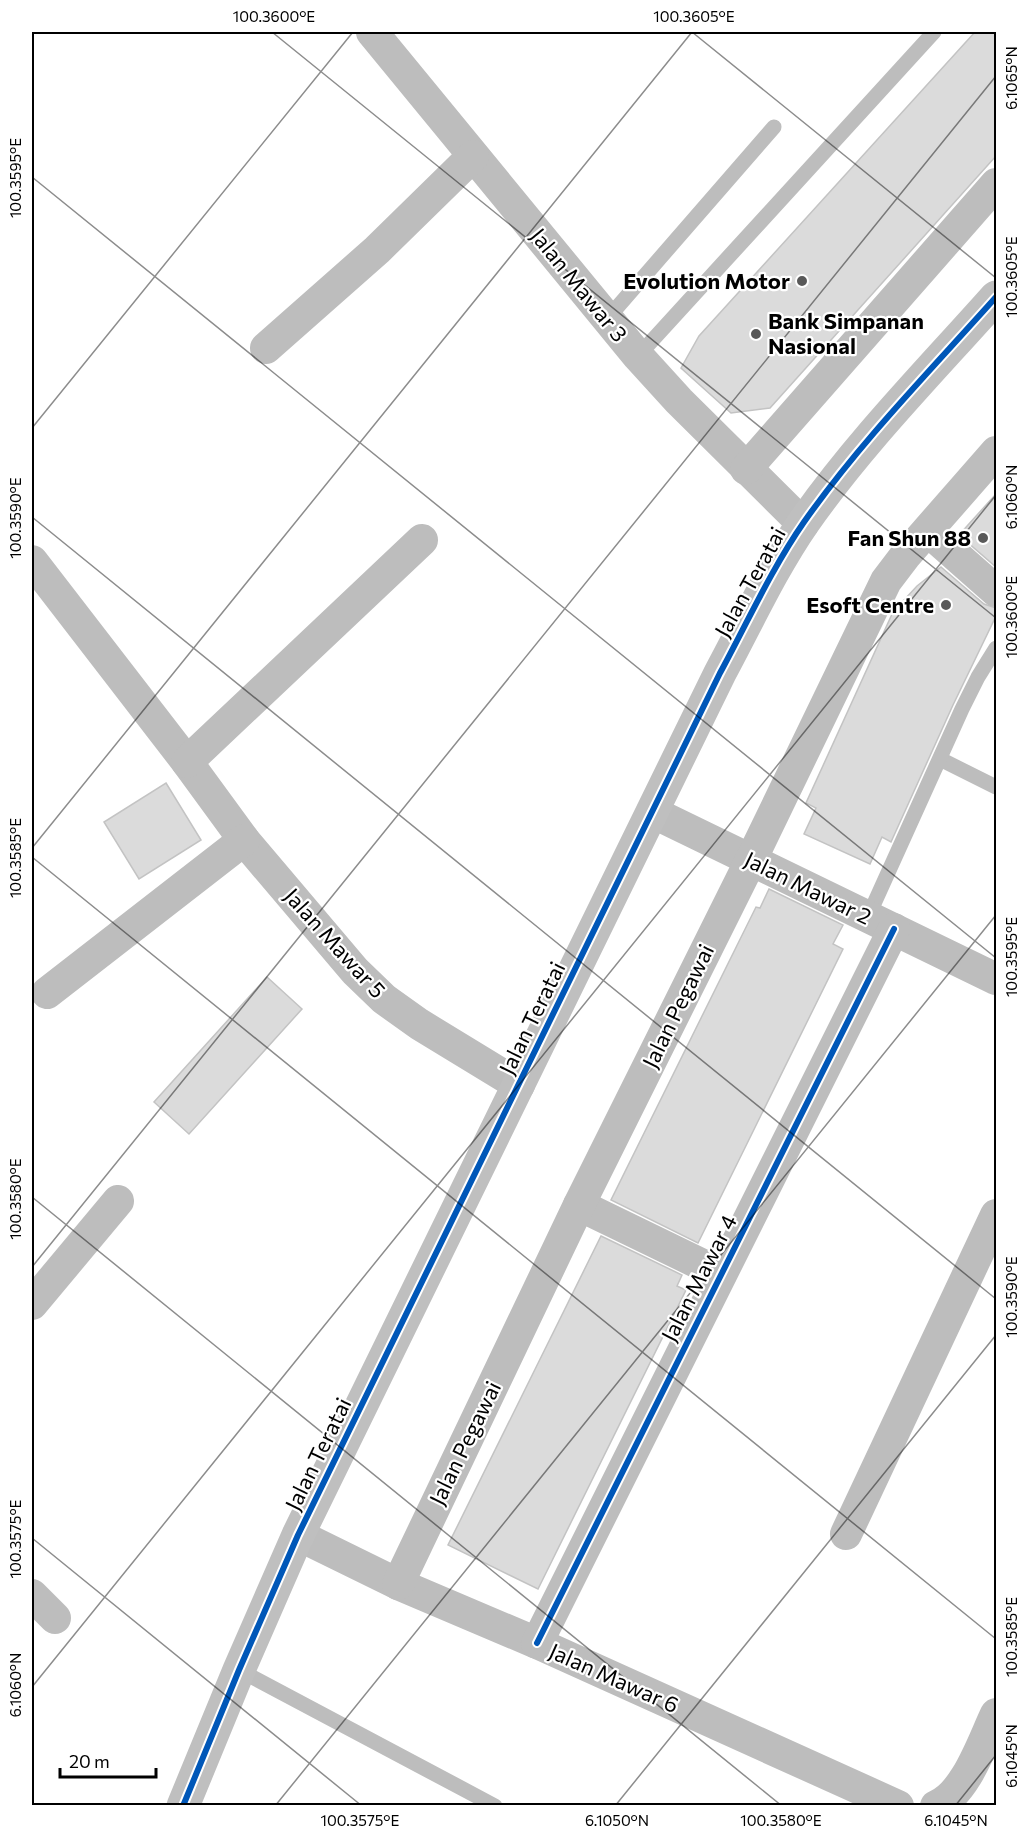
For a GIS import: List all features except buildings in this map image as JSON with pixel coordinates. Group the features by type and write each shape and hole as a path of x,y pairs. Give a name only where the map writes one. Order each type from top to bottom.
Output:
{"street":[{"name":"Jalan Mawar 3","path":"372,32 638,356 746,469 803,524"},
{"path":"266,348 377,250 474,156"},
{"path":"746,469 996,184"},
{"name":"Jalan Teratai","path":"183,1806 238,1670 298,1535 720,673 803,524 843,468 996,297"},
{"name":"Jalan Pegawai","path":"398,1584 579,1205 751,860 886,580 996,452"},
{"path":"928,531 996,591"},
{"path":"188,762 422,540"},
{"name":"Jalan Mawar 5","path":"32,561 188,762 244,840 355,971 384,999 419,1024 519,1085"},
{"name":"Jalan Mawar 2","path":"652,812 996,979"},
{"path":"47,993 244,840"},
{"name":"Jalan Mawar 4","path":"537,1643 721,1274 881,923"},
{"path":"32,1304 118,1201"},
{"path":"579,1205 721,1274"},
{"path":"846,1534 996,1215"},
{"name":"Jalan Mawar 6","path":"298,1535 398,1584 537,1643 898,1806"},
{"path":"32,1595 55,1618"},
{"path":"936,1806 952,1796 965,1778 996,1714"}],"lane":[{"path":"638,356 934,32"},
{"path":"607,319 774,128"},
{"path":"881,923 940,759 978,677 996,648"},
{"path":"940,759 996,787"},
{"path":"238,1670 495,1806"}],"cycle path":[{"path":"183,1806 298,1535 720,673 760,596 781,558 826,492 897,406 996,297"},
{"path":"537,1643 894,929"}],"place":[{"name":"Evolution Motor","path":"802,281"},
{"name":"Bank Simpanan Nasional","path":"756,334"},
{"name":"Fan Shun 88","path":"983,538"},
{"name":"Esoft Centre","path":"946,605"}]}
